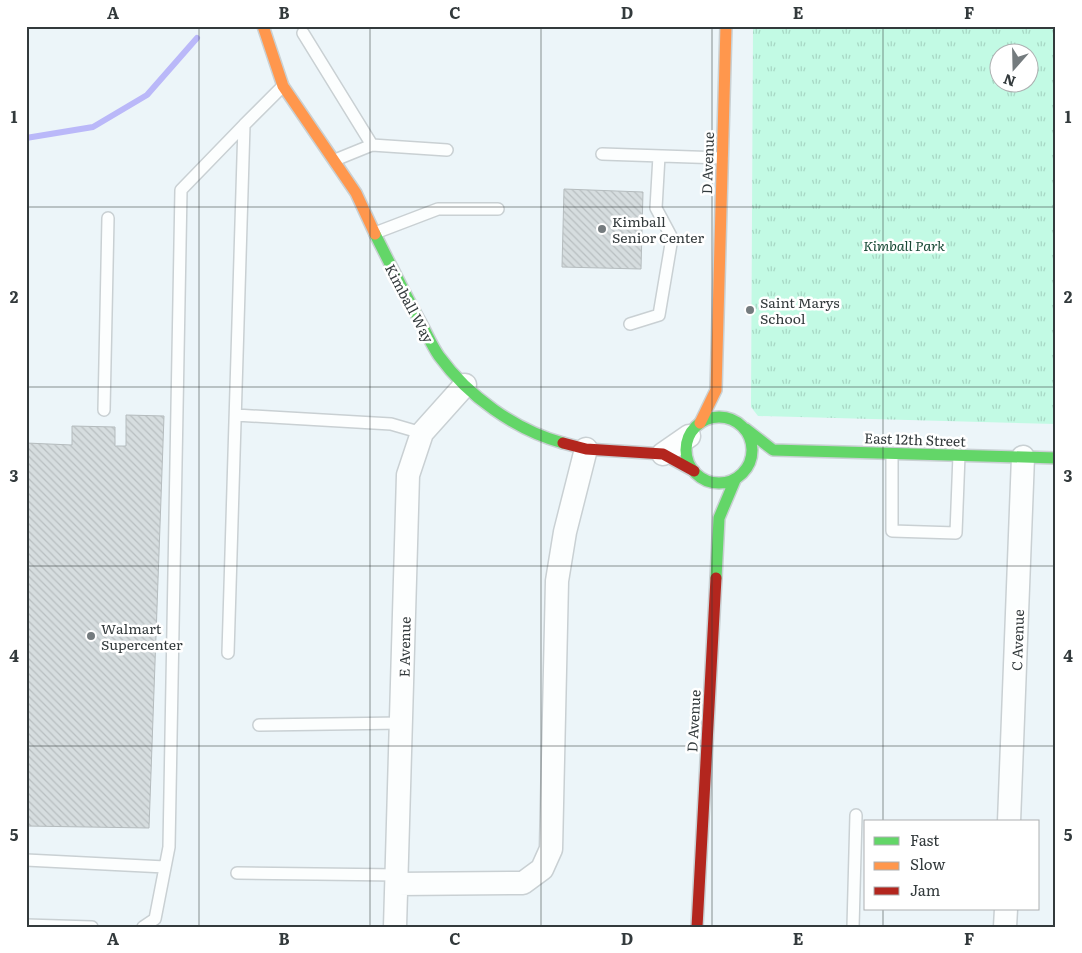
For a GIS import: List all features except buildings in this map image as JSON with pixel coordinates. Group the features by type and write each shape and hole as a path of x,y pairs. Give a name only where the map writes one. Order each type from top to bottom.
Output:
{"street":[{"name":"Kimball Way","path":"263,26 283,86 356,193 398,282 439,356 465,385 508,418 548,439 586,449 666,456 698,475"},
{"name":"D Avenue","path":"694,430 722,398 722,158 726,26"},
{"name":"E Avenue","path":"395,927 398,880 408,475 422,433 465,385"},
{"path":"722,398 751,439 753,450 746,471"},
{"path":"666,456 694,430 715,416 726,417 742,425 771,449 735,480 718,484 698,475 687,458 686,447 694,430"},
{"path":"398,880 523,883 542,869 551,849 557,581 565,532 586,449"},
{"name":"East 12th Street","path":"771,449 1056,458"},
{"name":"C Avenue","path":"1009,820 1023,457"},
{"name":"D Avenue","path":"698,475 711,498 719,518"},
{"name":"D Avenue","path":"697,927 719,518 735,480"},
{"path":"1005,927 1006,910"}],"lane":[{"path":"303,33 372,145"},
{"path":"143,927 155,919 169,846 181,190 283,86"},
{"path":"228,653 244,125"},
{"path":"333,161 372,145 447,150"},
{"path":"602,154 722,158"},
{"path":"630,324 659,315 672,238 656,208 659,156"},
{"path":"375,233 438,209 498,208"},
{"path":"104,410 108,218"},
{"path":"236,415 391,424 422,433"},
{"path":"892,454 892,531 956,533 959,456"},
{"path":"259,725 402,723"},
{"path":"853,927 856,815"},
{"path":"26,860 165,867"},
{"path":"238,873 398,880"},
{"path":"26,925 92,927"}],"green space":[{"name":"Kimball Park","path":"753,26 1056,26 1056,424 758,416 751,407"}],"waterway":[{"path":"26,138 93,127 147,95 197,38"}],"traffic: fast":[{"path":"375,234 434,348 451,371 478,398 494,410 527,430 563,443"},
{"path":"712,417 726,417 738,422 747,431 752,443 752,450 750,463 743,474 726,483 712,483 700,478 691,469 686,457 686,443 691,431 700,422 712,417"},
{"path":"746,429 773,450 1056,458"},
{"path":"716,578 719,518 735,480"}],"traffic: slow":[{"path":"263,26 283,86 356,193 375,234"},
{"path":"700,423 716,390 726,26"}],"traffic: jam":[{"path":"563,443 586,449 663,454 694,471"},
{"path":"697,927 716,578"}],"place":[{"name":"Kimball Senior Center","path":"602,229"},
{"name":"Saint Marys School","path":"750,310"},
{"name":"Walmart Supercenter","path":"91,636"}]}
